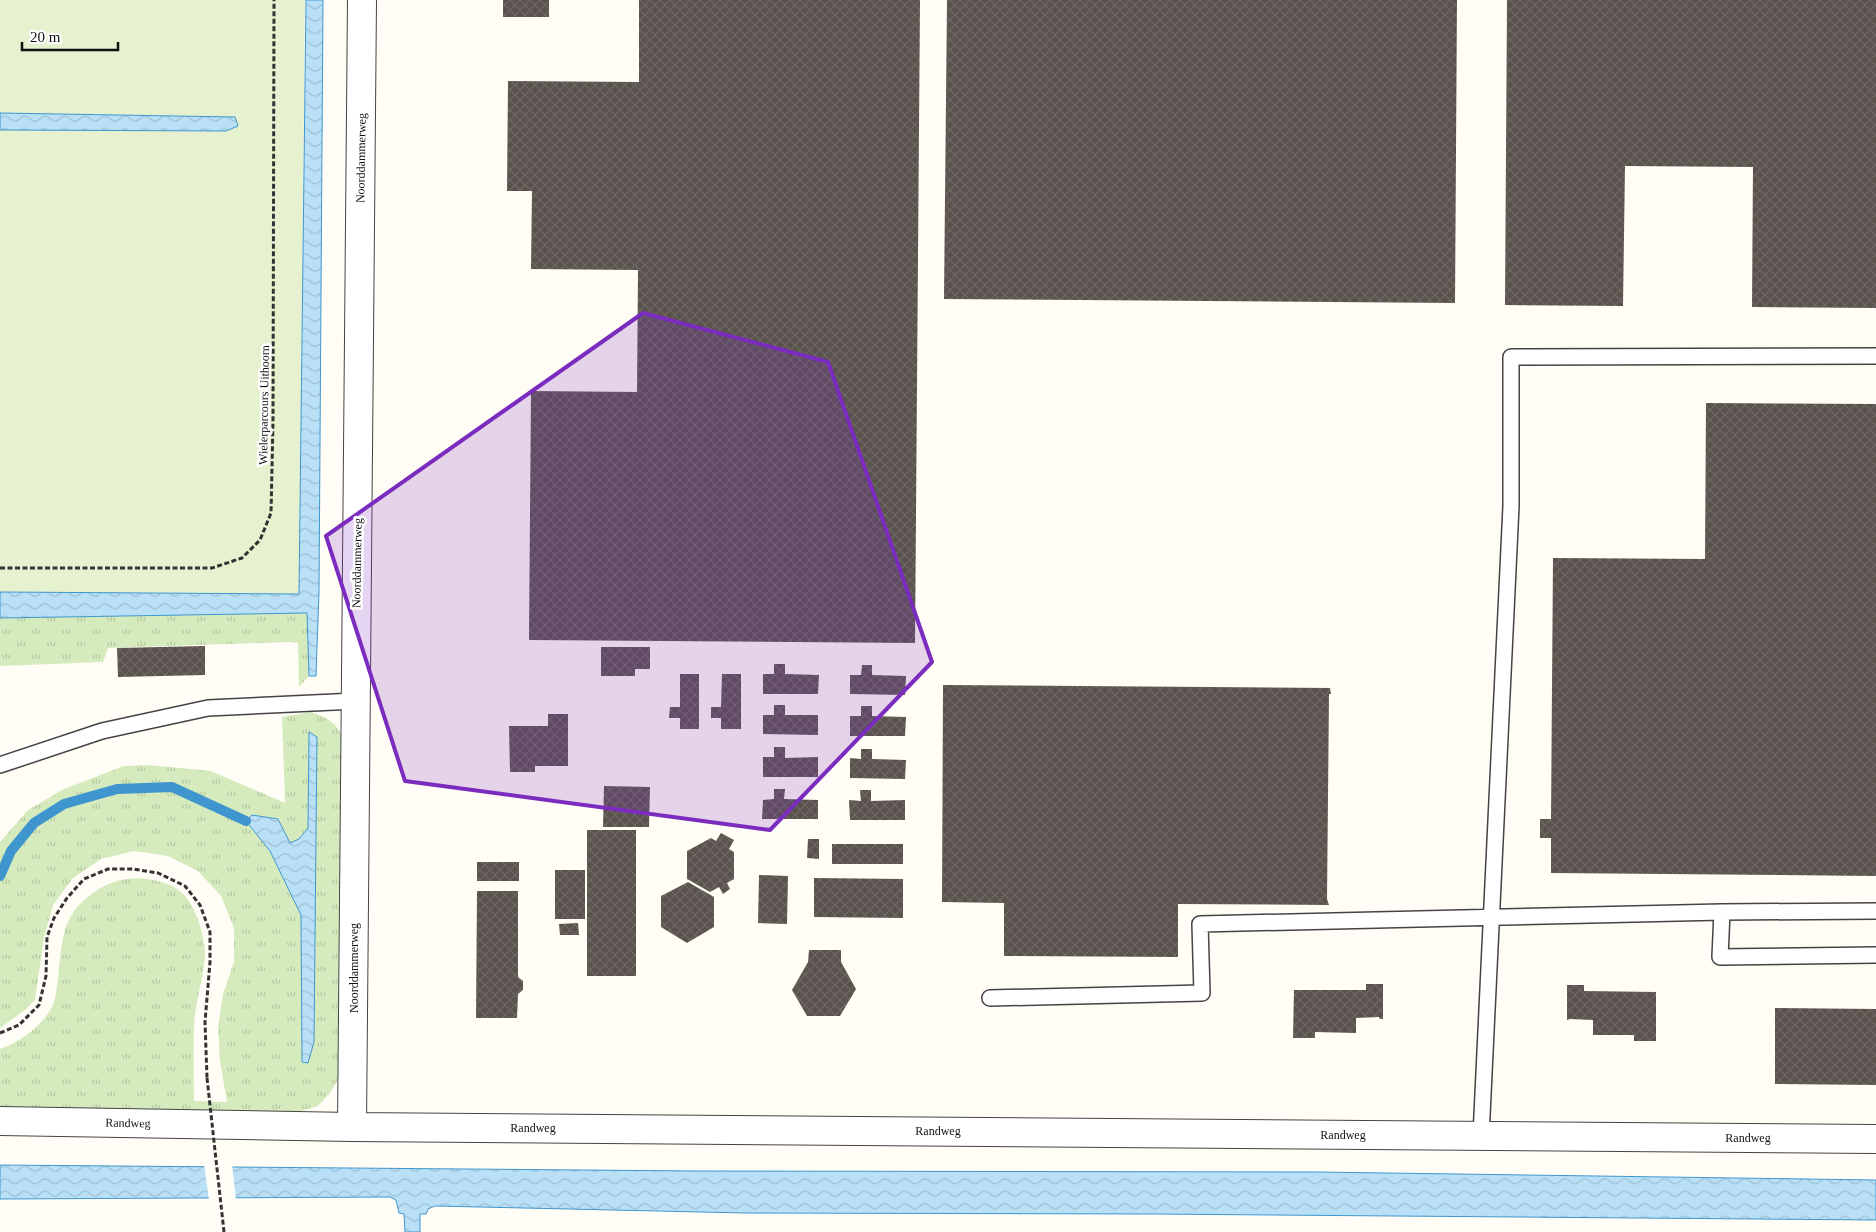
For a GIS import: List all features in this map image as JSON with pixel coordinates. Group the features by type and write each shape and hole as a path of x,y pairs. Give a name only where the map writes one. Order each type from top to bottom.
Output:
{"street":[{"name":"Noorddammerweg","path":"352,1127 362,0"},
{"name":"Randweg","path":"0,1121 352,1127 1876,1139"}],"lane":[{"path":"1481,1136 1510,506 1511,357 1876,356"},
{"path":"0,765 102,731 208,708 356,701"},
{"path":"990,998 1202,993 1200,924 1722,912 1876,911"},
{"path":"1722,912 1720,957 1876,955"}],"path":[{"name":"Wielerparcours Uithoorn","path":"0,568 212,568 242,558 260,540 271,512 274,0"},
{"path":"0,1033 19,1025 39,1005 46,976 47,936 54,918 67,898 84,879 108,869 134,869 158,872 185,886 200,905 210,932 210,962 205,1022 207,1078 224,1232"}],"highlighted area":[{"path":"643,313 828,362 932,662 770,830 405,781 326,536"}],"green space":[{"path":"0,0 305,0 299,595 0,592"},
{"path":"308,612 309,676 299,687 298,643 290,642 108,648 103,662 0,666 0,618"},
{"path":"311,712 336,726 345,743 340,1076 330,1093 318,1106 298,1112 0,1108 0,1049 30,1032 42,1021 52,1007 56,992 63,937 71,917 77,907 99,889 118,881 132,878 153,880 175,887 186,897 195,912 201,929 205,954 194,1026 194,1101 227,1102 220,1061 218,1027 223,994 234,962 234,928 221,896 198,871 168,856 134,851 101,859 73,878 53,905 44,938 35,1000 25,1010 0,1028 0,842 28,810 64,789 124,766 148,765 211,771 285,803 282,717","holes":["310,733 307,1063 302,1061 301,915 270,851 246,821 278,819 290,843 299,839 308,828"]}],"water":[{"path":"306,0 323,0 319,592 316,676 309,676 307,613 0,618 0,592 299,594"},
{"path":"0,113 235,117 238,126 226,131 0,130"},
{"path":"309,732 317,737 314,1042 308,1063 302,1062 301,915 270,851 246,821 252,815 278,819 290,843 299,839 308,828"},
{"path":"0,1165 698,1171 1316,1172 1876,1180 1876,1220 1154,1214 746,1213 435,1206 428,1209 426,1214 420,1214 420,1232 405,1232 404,1214 399,1213 396,1200 390,1197 0,1199"}],"pier":[{"path":"204,1164 232,1164 236,1200 209,1200"}],"building":[{"path":"503,0 549,0 549,17 503,17"},
{"path":"639,0 920,0 915,643 529,640 531,391 637,392 638,270 531,269 532,191 507,191 508,81 639,82"},
{"path":"947,0 1457,0 1455,303 944,299"},
{"path":"1507,0 1876,0 1876,308 1752,307 1753,167 1625,166 1623,306 1505,305"},
{"path":"1706,403 1876,404 1876,876 1551,873 1551,838 1540,838 1540,819 1551,819 1553,558 1705,559"},
{"path":"205,646 205,675 118,677 117,648"},
{"path":"601,647 650,647 650,669 635,669 635,676 601,676"},
{"path":"774,664 785,664 785,674 819,675 818,694 763,694 763,674 774,674"},
{"path":"862,665 872,665 872,675 906,676 905,695 850,694 850,675 861,675"},
{"path":"680,674 699,674 699,729 680,729 680,718 669,718 670,707 680,707"},
{"path":"722,674 741,674 741,729 721,729 721,718 711,718 711,707 721,707"},
{"path":"943,685 1330,688 1327,899 1329,905 1178,904 1178,957 1004,956 1004,903 942,902"},
{"path":"774,705 785,705 785,715 818,715 818,735 763,734 763,715 774,715"},
{"path":"861,706 872,706 872,716 906,717 905,736 850,736 850,716 861,716"},
{"path":"548,714 568,714 568,766 535,766 535,772 510,772 509,726 548,726"},
{"path":"774,747 785,747 785,758 818,757 818,777 763,777 763,757 774,757"},
{"path":"861,749 872,749 872,759 906,760 905,779 850,778 850,758 861,759"},
{"path":"604,786 650,787 649,827 603,827"},
{"path":"774,789 785,789 784,799 818,800 818,819 762,819 763,800 774,799"},
{"path":"860,790 871,790 871,801 905,800 905,820 850,820 849,800 861,801"},
{"path":"587,830 636,830 636,976 587,976"},
{"path":"721,833 734,840 729,849 734,852 734,879 727,883 730,889 723,894 719,887 710,892 687,879 687,851 711,838 716,841"},
{"path":"808,839 819,839 819,859 807,858"},
{"path":"832,844 903,844 903,864 832,864"},
{"path":"477,862 519,862 519,881 477,881"},
{"path":"555,870 585,870 585,919 555,919"},
{"path":"759,875 788,876 787,924 758,923"},
{"path":"814,878 903,879 903,918 814,917"},
{"path":"688,882 714,897 714,927 687,943 661,927 661,896"},
{"path":"477,891 518,891 518,977 523,981 523,990 518,994 517,1018 476,1018"},
{"path":"578,923 579,935 560,935 559,924"},
{"path":"809,950 841,950 841,962 856,989 840,1016 807,1016 792,990 808,962"},
{"path":"1366,984 1383,984 1383,1019 1379,1017 1356,1018 1356,1033 1315,1032 1315,1038 1293,1038 1294,990 1366,990"},
{"path":"1567,985 1584,985 1584,991 1656,992 1656,1041 1634,1041 1634,1035 1593,1035 1593,1020 1567,1020"},
{"path":"1775,1008 1876,1009 1876,1085 1775,1084"}],"waterway":[{"path":"0,876 11,851 34,823 64,804 117,789 172,787 246,821"}]}
